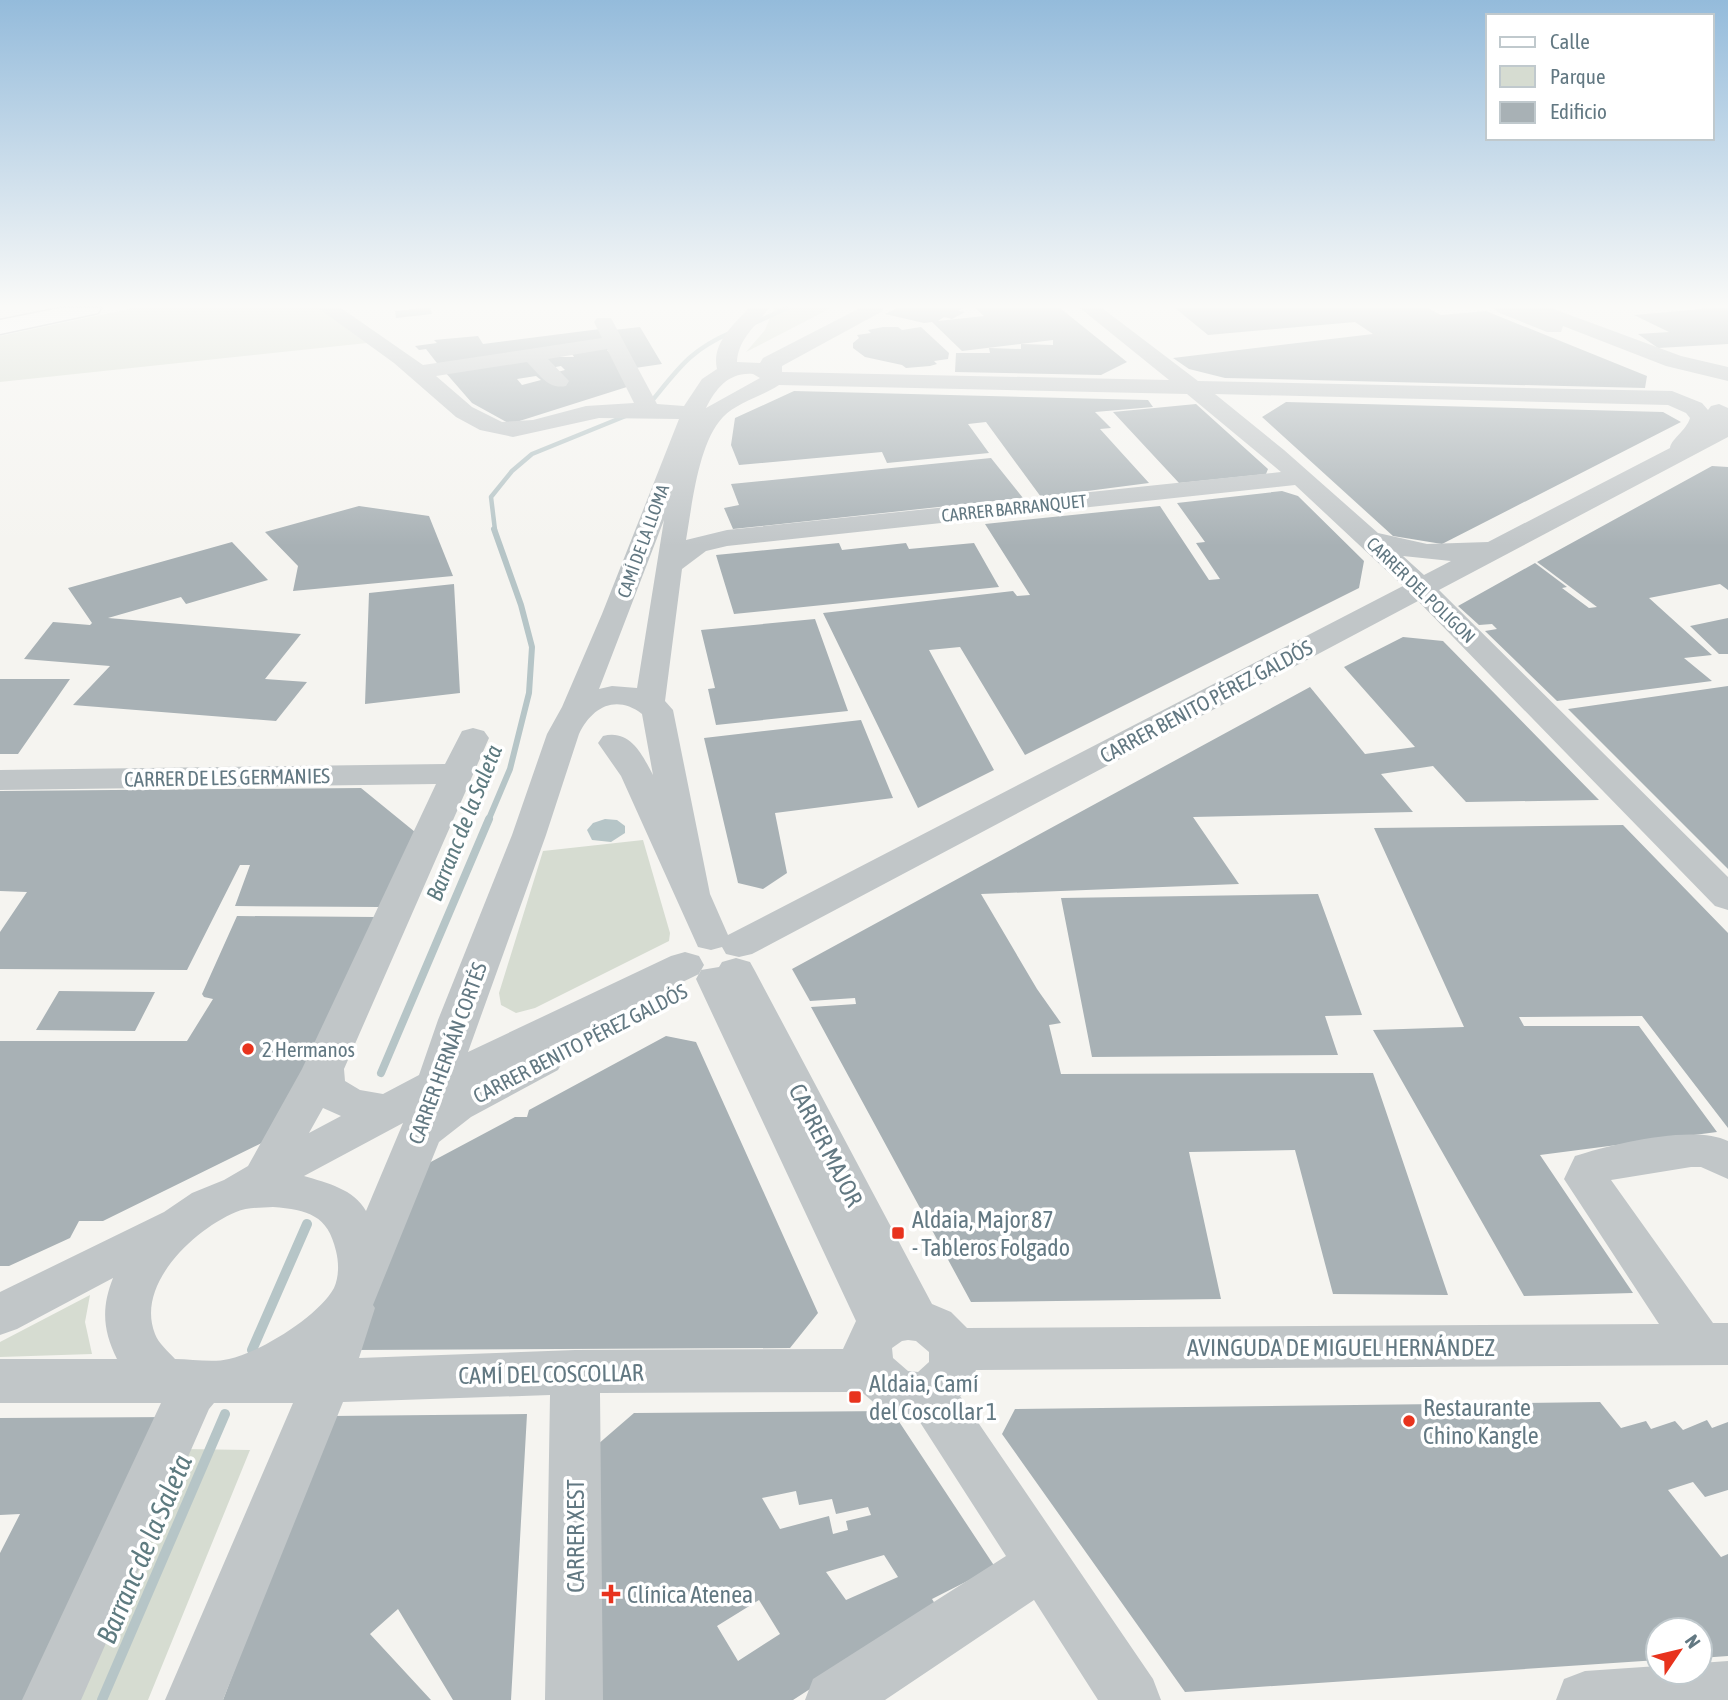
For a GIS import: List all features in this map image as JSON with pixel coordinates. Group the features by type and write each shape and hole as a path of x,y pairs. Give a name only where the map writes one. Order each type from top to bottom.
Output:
{"street":[{"path":"434,387 447,400 480,423 504,429 536,425 584,413 648,409 693,414"},
{"path":"637,387 648,409"},
{"name":"CAMÍ DE LA LLOMA","path":"693,893 626,756 589,729 585,682 620,604 649,522 693,414 707,387"},
{"path":"729,387 750,387"},
{"name":"CAMÍ DE LA LLOMA","path":"715,963 693,893 654,710 670,565 686,471 703,430 714,413 755,387"},
{"name":"CARRER DEL POLIGON","path":"1194,387 1301,477 1422,590 1728,898"},
{"path":"1207,387 1672,398 1673,387"},
{"path":"1704,387 1702,394 1707,402 1724,413"},
{"path":"1236,423 1241,410 1271,389"},
{"name":"CARRER BENITO PÉREZ GALDÓS","path":"1672,398 1694,408 1702,418 1697,433 1672,456"},
{"name":"CARRER BENITO PÉREZ GALDÓS","path":"248,1186 406,1122 456,1106 715,963 1672,456 1716,436 1725,429 1724,413"},
{"name":"CARRER BENITO PÉREZ GALDÓS","path":"1672,456 1728,442"},
{"path":"1672,456 1728,455"},
{"name":"CARRER BARRANQUET","path":"670,565 697,545 727,538 1301,477"},
{"name":"CARRER BARRANQUET","path":"678,520 702,532 727,538"},
{"path":"1366,537 1399,547 1459,555 1508,543"},
{"path":"1365,618 1427,620 1467,635"},
{"path":"626,695 654,710 656,726 639,738 589,729 598,698 626,695"},
{"name":"CARRER HERNÁN CORTÉS","path":"194,1700 327,1381 360,1281 406,1122 439,1083 457,1020 529,835 589,729"},
{"path":"0,1315 248,1186 323,1069 473,738"},
{"name":"CARRER DE LES GERMANIES","path":"0,780 455,775"},
{"name":"CARRER BENITO PÉREZ GALDÓS","path":"439,1083 715,963"},
{"name":"CARRER MAJOR","path":"715,963 889,1337 885,1386 906,1393 941,1370"},
{"name":"CARRER BENITO PÉREZ GALDÓS","path":"457,1020 484,1046 514,1049"},
{"name":"CARRER HERNÁN CORTÉS","path":"323,1069 326,1086 336,1096 406,1122"},
{"path":"1714,1344 1586,1179 1591,1168 1603,1164 1690,1150 1709,1151 1728,1163"},
{"path":"248,1186 253,1191 302,1194 342,1211 355,1236 360,1281"},
{"path":"51,1700 190,1394 199,1381 134,1344 127,1324 129,1303 141,1267 157,1244 185,1220"},
{"name":"CAMÍ DEL COSCOLLAR","path":"199,1381 290,1355 328,1328 360,1281"},
{"path":"0,1300 58,1284"},
{"path":"889,1337 939,1328 948,1337 941,1370 1043,1566 1132,1700"},
{"name":"CAMÍ DEL COSCOLLAR","path":"0,1381 327,1381 575,1371 851,1370 889,1337"},
{"name":"AVINGUDA DE MIGUEL HERNÁNDEZ","path":"941,1370 1714,1344"},
{"name":"CARRER XEST","path":"574,1700 575,1371"},
{"path":"834,1700 1011,1583 1043,1566"},
{"path":"1585,1700 1728,1690"}],"green space":[{"path":"643,840 670,933 669,941 535,1008 516,1013 501,1005 499,993 543,851"},
{"path":"90,1295 85,1322 92,1354 0,1357 0,1342"},
{"path":"182,1449 250,1450 148,1700 68,1700"}],"shaded area":[{"path":"605,819 617,820 625,826 625,833 611,842 592,840 587,830 593,823"}],"building":[{"path":"458,387 626,387 510,424 472,403"},
{"path":"794,391 1148,400 1153,407 1095,412 1111,428 1100,429 1149,483 1041,497 986,422 968,424 989,453 887,463 882,452 739,465 731,445 735,418"},
{"path":"1286,402 1663,412 1681,422 1442,544 1393,536 1262,417"},
{"path":"1196,404 1268,469 1266,474 1179,483 1113,412"},
{"path":"991,458 1023,498 733,529 724,508 739,505 731,484"},
{"path":"1712,466 1728,467 1728,590 1720,584 1649,598 1712,655 1684,658 1712,681 1557,701 1485,631 1497,629 1492,624 1479,625 1458,606 1535,563 1589,608 1597,607 1537,562"},
{"path":"1282,491 1298,496 1364,561 1359,588 1025,755 960,647 929,650 994,770 918,808 823,613 1013,591 1017,596 1030,595 985,524 1160,506 1209,580 1220,579 1196,543 1205,542 1177,503"},
{"path":"359,506 429,516 453,576 293,591 298,566 265,532"},
{"path":"232,542 268,580 186,604 181,597 108,618 301,634 265,679 307,682 276,721 73,705 110,666 24,659 53,622 92,623 68,588"},
{"path":"839,543 842,550 906,543 909,549 974,543 999,587 734,614 716,555"},
{"path":"454,584 460,693 365,704 369,593"},
{"path":"1728,618 1728,654 1719,654 1690,626"},
{"path":"815,619 848,711 716,725 708,689 715,688 701,630"},
{"path":"1403,637 1443,641 1599,800 1466,802 1433,766 1381,774 1413,812 1193,817 1239,884 981,894 1037,989 1061,1023 1049,1025 1061,1074 1373,1073 1448,1295 1333,1294 1295,1150 1189,1152 1221,1299 971,1302 811,1007 856,1004 855,998 810,1001 792,969 1310,687 1365,754 1415,747 1344,667"},
{"path":"0,679 70,679 18,754 0,754"},
{"path":"1728,686 1728,869 1568,709"},
{"path":"861,720 893,798 775,813 787,873 763,889 738,883 704,738"},
{"path":"361,788 415,832 380,907 235,906 250,865 240,865 187,970 0,969 0,932 27,892 0,891 0,791"},
{"path":"1623,825 1728,933 1728,1128 1642,1016 1519,1017 1524,1026 1639,1026 1717,1132 1540,1155 1633,1293 1524,1296 1373,1030 1464,1027 1374,828"},
{"path":"1318,894 1362,1015 1325,1016 1338,1055 1092,1057 1061,898"},
{"path":"237,916 375,917 270,1139 103,1221 79,1221 70,1238 9,1266 0,1266 0,1041 187,1041 213,999 202,994"},
{"path":"59,991 155,992 135,1031 36,1030"},
{"path":"666,1036 696,1042 818,1313 790,1348 352,1350 427,1164 515,1117 527,1117 529,1110"},
{"path":"1600,1402 1621,1428 1646,1421 1651,1429 1675,1421 1683,1430 1707,1420 1712,1428 1728,1422 1728,1490 1705,1497 1693,1482 1668,1490 1721,1557 1728,1554 1728,1656 1714,1657 1714,1616 1644,1616 1644,1661 1185,1692 1002,1434 1015,1409"},
{"path":"892,1411 995,1567 932,1599 937,1607 793,1700 595,1700 597,1445 634,1413","holes":["796,1491 799,1505 832,1499 836,1514 868,1507 871,1515 846,1521 848,1530 833,1534 829,1516 780,1529 762,1498","884,1555 898,1577 846,1600 826,1572","759,1600 780,1634 738,1661 717,1626"]},
{"path":"527,1414 511,1700 453,1700 398,1609 370,1634 431,1700 223,1700 331,1416"},
{"path":"175,1417 43,1700 0,1700 0,1553 20,1514 0,1515 0,1418"}],"waterway":[{"name":"Barranc de la Saleta","path":"651,402 663,387"},
{"name":"Barranc de la Saleta","path":"495,530 491,497 512,471 532,454 628,415"},
{"name":"Barranc de la Saleta","path":"488,821 510,769 529,693 532,647 521,605 494,529"},
{"name":"Barranc de la Saleta","path":"381,1073 489,819"},
{"name":"Barranc de la Saleta","path":"252,1350 307,1224"},
{"name":"Barranc de la Saleta","path":"102,1700 225,1414"}],"place":[{"name":"2 Hermanos","path":"248,1049"},
{"name":"Aldaia, Major 87 - Tableros Folgado","path":"898,1233"},
{"name":"Aldaia, Camí del Coscollar 1","path":"855,1397"},
{"name":"Restaurante Chino Kangle","path":"1409,1421"},
{"name":"Clínica Atenea","path":"611,1594"}]}
